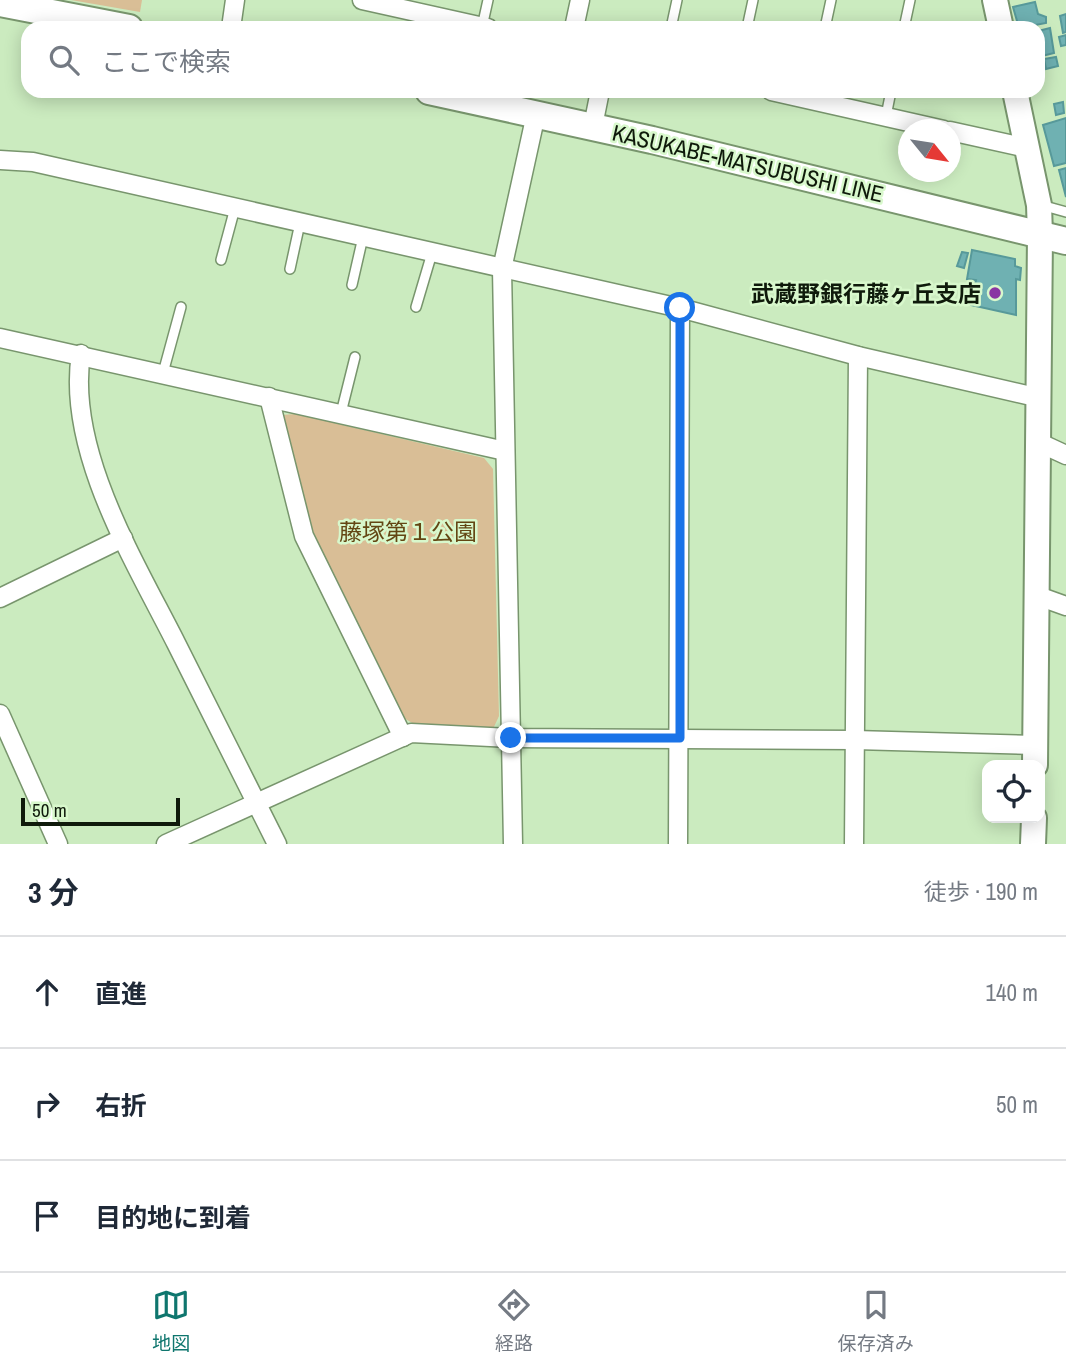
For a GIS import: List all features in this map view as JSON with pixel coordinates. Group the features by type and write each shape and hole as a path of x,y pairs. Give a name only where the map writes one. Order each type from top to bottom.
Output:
{"main road":[{"path":"0,3 93,21"},
{"name":"KASUKABE-MATSUBUSHI LINE","path":"462,98 593,126 1066,241"}],"street":[{"path":"231,21 235,0"},
{"path":"362,0 397,4 462,21"},
{"path":"576,21 580,0"},
{"path":"995,0 1000,21"},
{"path":"593,126 599,98"},
{"path":"820,98 898,119"},
{"path":"166,844 411,733 511,738 855,740 1035,755 1040,235 1039,205 1016,98"},
{"path":"513,844 502,269 536,114"},
{"path":"961,133 1027,148"},
{"path":"0,160 33,162 680,308 858,356 1040,398"},
{"path":"678,844 680,308"},
{"path":"0,338 505,451"},
{"path":"81,354 77,381 95,475 123,538 277,844"},
{"path":"854,844 858,356"},
{"path":"270,397 304,536 403,737"},
{"path":"1040,443 1066,455"},
{"path":"0,598 123,538"},
{"path":"1038,596 1066,606"},
{"path":"0,714 58,844"},
{"path":"1033,844 1034,823"}],"lane":[{"path":"486,21 488,0"},
{"path":"672,21 677,0"},
{"path":"749,21 754,0"},
{"path":"826,21 831,0"},
{"path":"906,21 910,0"},
{"path":"886,116 890,98"},
{"path":"1039,205 1066,212"},
{"path":"221,260 235,208"},
{"path":"290,269 300,223"},
{"path":"352,285 363,237"},
{"path":"416,307 432,253"},
{"path":"163,373 181,307"},
{"path":"341,413 355,357"}],"green space":[{"path":"71,0 142,0 140,12"},
{"name":"藤塚第１公園","path":"296,414 484,458 493,469 499,716 493,729 417,726 404,718 311,528 281,415"}],"building":[{"path":"1035,2 1038,14 1046,17 1046,23 1017,21 1013,7"},
{"path":"1066,14 1066,32 1063,33 1060,16"},
{"path":"1050,28 1054,53 1045,55 1045,29"},
{"path":"1066,35 1066,45 1061,46 1059,37"},
{"path":"1056,57 1058,66 1046,69 1045,59"},
{"path":"1063,102 1064,113 1056,115 1054,104"},
{"path":"1066,118 1066,163 1054,166 1043,125"},
{"path":"1066,168 1066,197 1059,170"},
{"name":"武蔵野銀行藤ヶ丘支店","path":"972,250 1015,259 1015,266 1021,268 1020,280 1016,279 1016,315 971,305 976,280 967,279"},
{"path":"962,252 968,253 964,268 957,266"}],"place":[{"name":"武蔵野銀行藤ヶ丘支店","path":"995,293"}],"route":[{"path":"511,738 680,738 680,308"}]}
